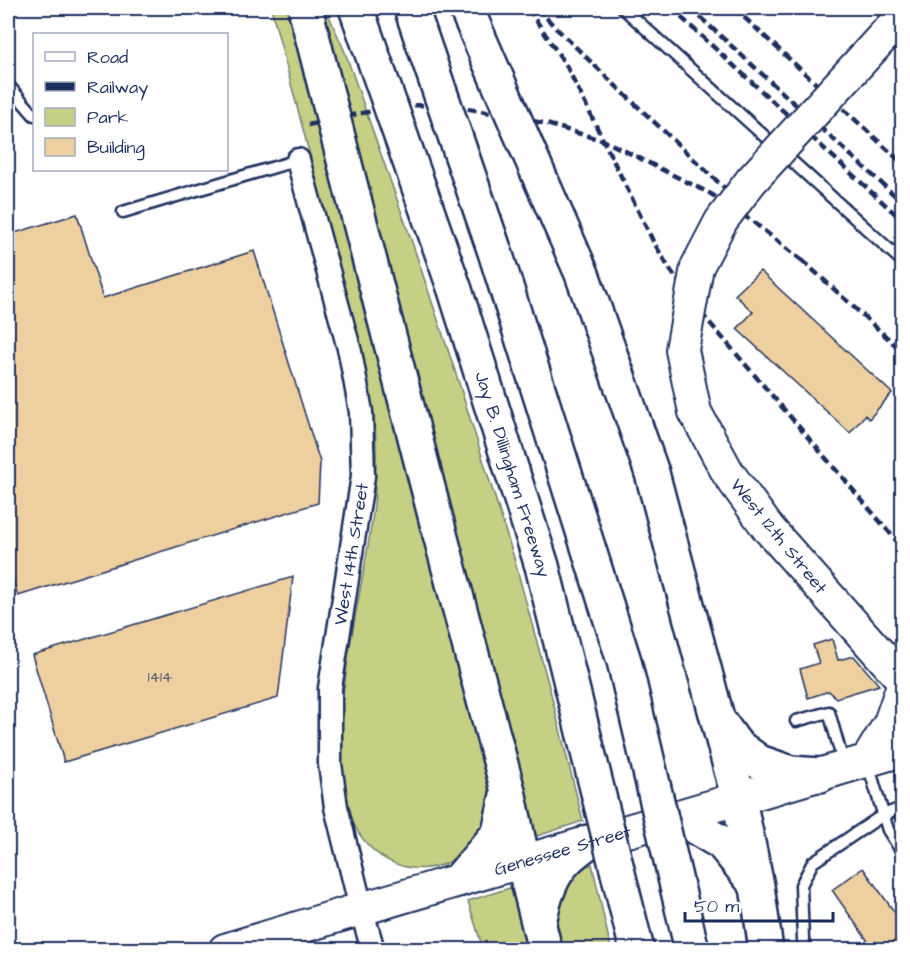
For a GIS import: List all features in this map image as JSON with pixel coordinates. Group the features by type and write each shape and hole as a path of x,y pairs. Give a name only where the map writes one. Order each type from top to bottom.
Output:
{"highway":[{"path":"305,8 508,790 542,938"},
{"name":"Jay B. Dillingham Freeway","path":"356,8 454,290 542,566 637,950"},
{"path":"411,8 495,252 624,661 692,950"},
{"path":"466,8 582,274 652,473 739,800 757,886 766,950"},
{"path":"717,718 736,745 759,762 791,773 844,768"},
{"path":"460,879 499,833 508,790"},
{"path":"678,817 722,843 757,886"},
{"path":"542,938 543,904 550,882 566,859 588,842"}],"main road":[{"name":"West 12th Street","path":"903,16 751,181 721,221 697,267 682,350 695,412 728,474 768,528 903,679"},
{"path":"844,768 890,723 903,688"},
{"name":"Genessee Street","path":"236,948 361,908 739,800 903,750"}],"street":[{"name":"West 14th Street","path":"298,160 350,352 361,412 363,476 330,688 330,764 336,807 373,950"}],"lane":[{"path":"623,8 903,261"},
{"path":"8,85 33,114"},
{"path":"123,212 298,160"},
{"path":"796,721 830,712 844,768 883,815 888,830 903,852"},
{"path":"806,950 803,940 801,885 813,862 883,815 903,808"}],"green space":[{"path":"271,8 290,8 493,792 489,819 457,858 441,865 409,868 380,856 358,832 346,799 341,747 341,713 374,506 376,451 374,420 362,353"},
{"path":"329,16 345,52 458,380 514,558 583,821 534,837 324,18"},
{"path":"592,864 611,949 556,950 553,934 565,884 580,869"},
{"path":"513,887 534,949 483,949 468,901"}],"building":[{"path":"77,214 103,298 254,251 320,462 318,503 18,596 8,563 8,235"},
{"path":"760,271 892,393 869,419 865,415 850,433 737,329 753,312 735,295"},
{"path":"293,577 278,698 64,762 32,655"},
{"path":"832,639 838,660 854,656 879,685 836,698 829,691 808,698 800,669 819,663 813,645"},
{"path":"863,868 903,924 903,950 874,950 832,890"}],"railway":[{"path":"528,8 567,67 653,241 669,268 697,308 902,547"},
{"path":"537,8 749,211"},
{"path":"671,8 902,220"},
{"path":"690,8 902,202"},
{"path":"734,8 902,163"},
{"path":"308,125 408,105 455,106 543,123 605,141 711,194 752,221 809,266"},
{"path":"802,260 902,351"}]}
